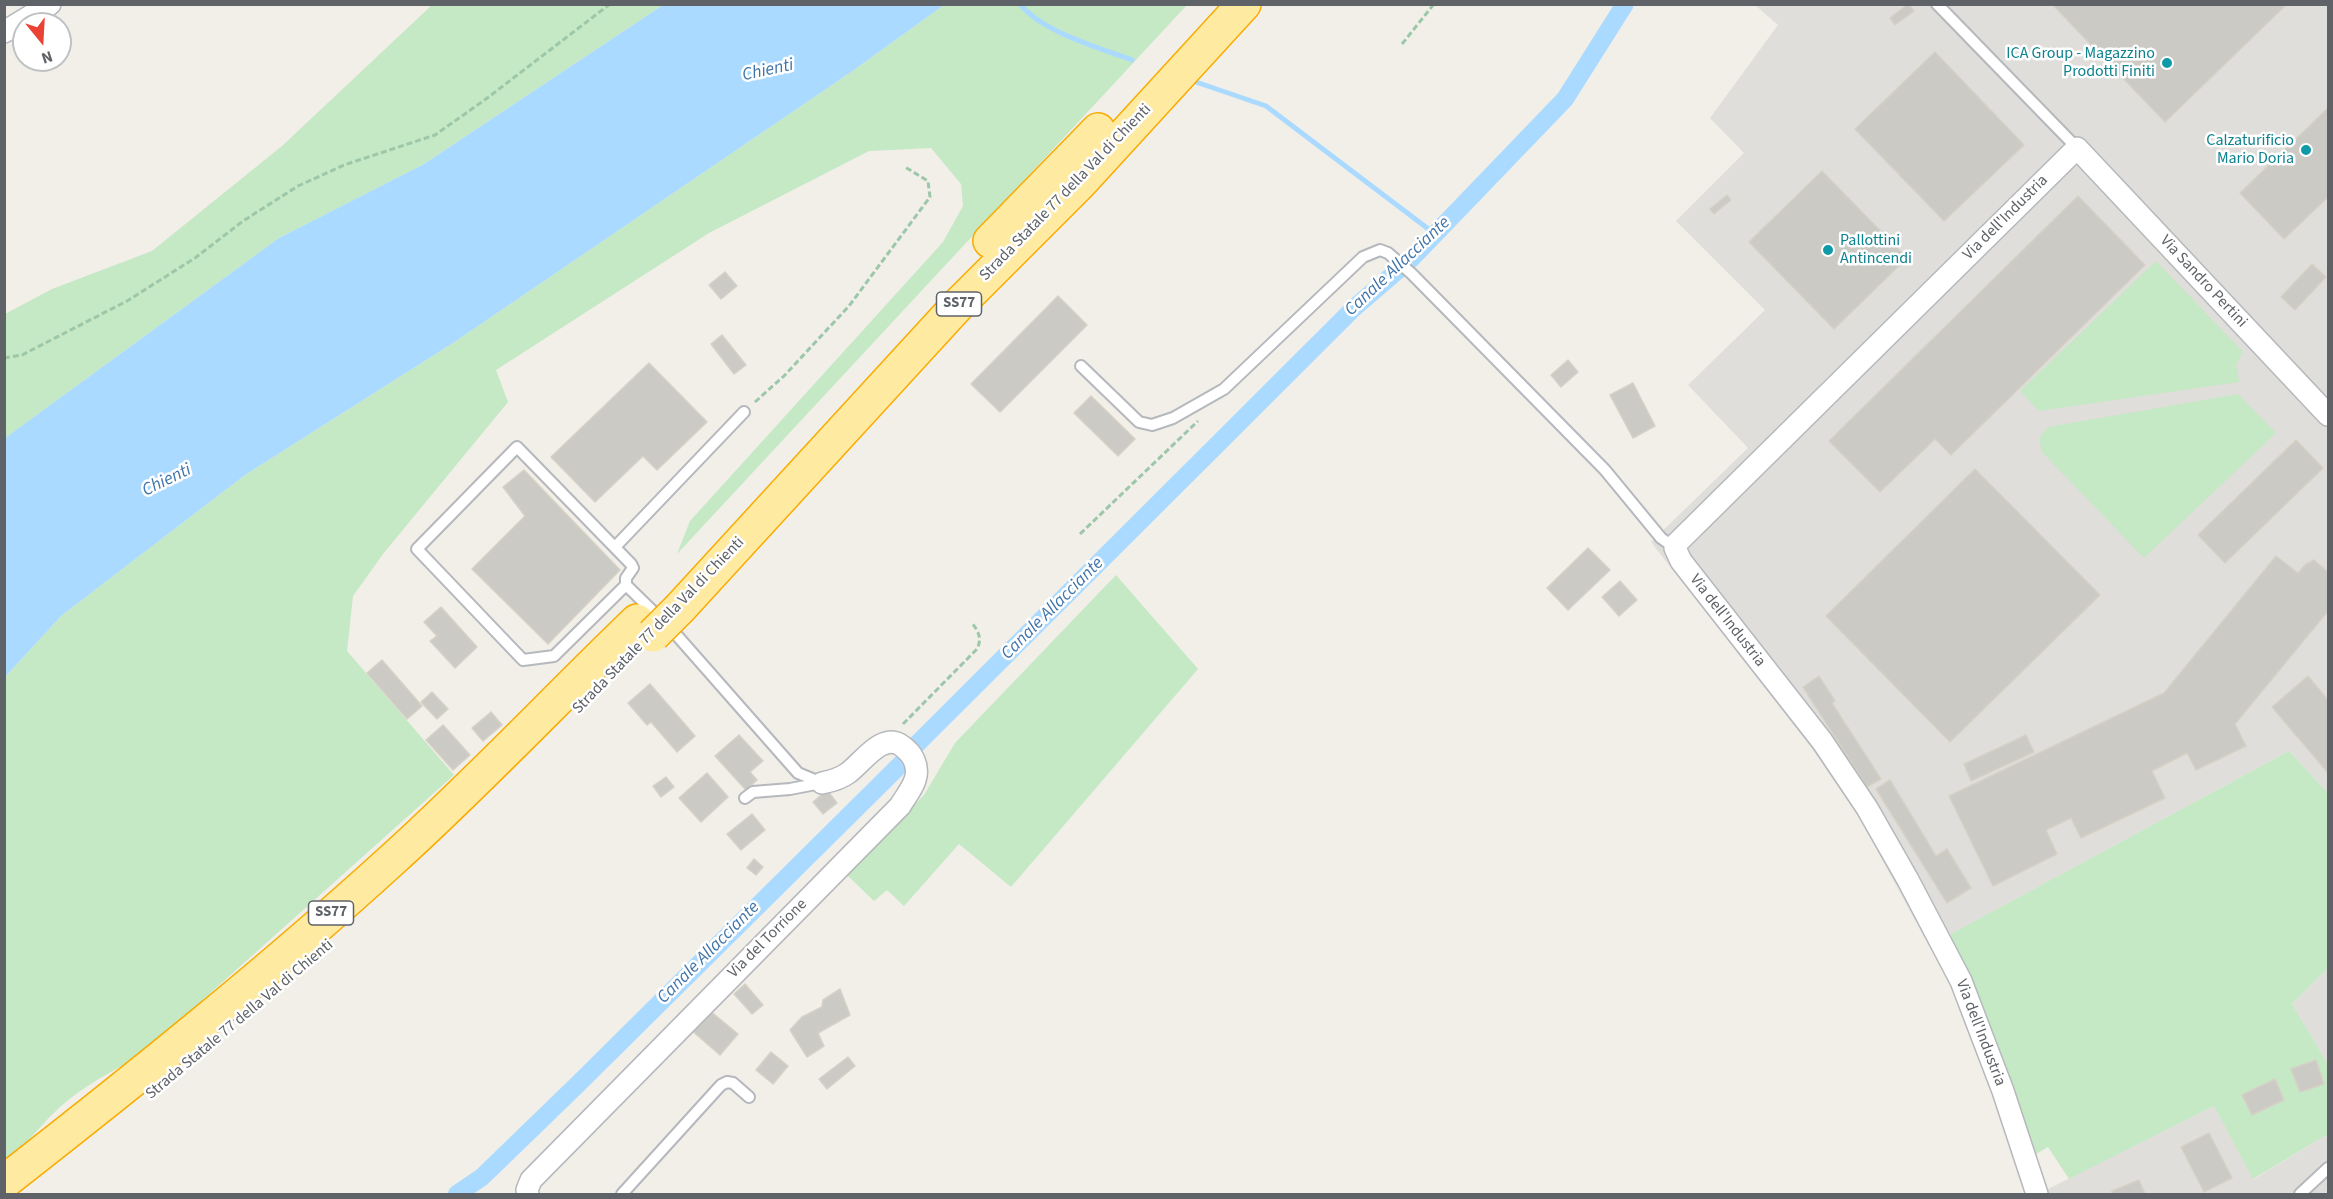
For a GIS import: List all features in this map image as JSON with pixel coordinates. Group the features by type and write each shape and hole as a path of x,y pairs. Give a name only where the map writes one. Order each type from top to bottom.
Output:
{"highway":[{"name":"Strada Statale 77 della Val di Chienti","path":"671,601 942,289 1070,160 1213,4"},
{"name":"Strada Statale 77 della Val di Chienti","path":"24,1194 155,1092 265,1001 471,815 671,601 958,305 1080,183 1244,4"},
{"name":"Strada Statale 77 della Val di Chienti","path":"4,1182 88,1118 245,990 384,867 645,628"}],"street":[{"path":"4,32 50,4"},
{"name":"Via Sandro Pertini","path":"2077,148 2328,412"},
{"name":"Via dell'Industria","path":"2037,1194 2003,1091 1961,981 1908,880 1867,808 1822,741 1681,561 1675,548 1681,538 2077,148"},
{"path":"822,783 838,779 879,745 893,742"},
{"name":"Via del Torrione","path":"528,1194 527,1190 531,1180 900,806 915,782 918,772 910,752 893,742"}],"lane":[{"path":"1937,4 2077,148"},
{"path":"1081,366 1139,422 1152,424 1173,418 1208,398 1242,374 1363,257 1380,250 1388,253 1412,274 1605,470 1661,538 1675,548"},
{"path":"615,547 744,411"},
{"path":"517,447 631,564 633,568 626,578 626,585 554,656 523,660 417,549 517,447"},
{"path":"626,585 673,631 798,773 822,783"},
{"path":"745,798 753,792 790,789 822,783"},
{"path":"622,1194 721,1085 727,1082 732,1083 749,1097"},
{"path":"2300,1194 2328,1168"}],"path":[{"path":"4,358 22,355 126,302 195,258 243,221 298,186 344,165 435,135 610,4"},
{"path":"1402,44 1434,4"},
{"path":"744,411 784,376 849,306 930,197 928,181 905,167"},
{"path":"1080,534 1204,416 1208,398"},
{"path":"893,742 893,734 977,649 980,635 972,623"}],"shaded area":[{"path":"1755,5 2328,5 2328,793 2289,751 1929,946 1859,817 1813,750 1651,542 1748,448 1688,385 1765,310 1676,221 1744,153 1710,118 1778,25"},
{"path":"2328,968 2328,1064 2292,1004"},
{"path":"2214,1106 2254,1179 2328,1134 2328,1194 2045,1194 2044,1191"}],"green space":[{"path":"432,5 663,5 424,164 279,238 5,438 5,314 52,289 152,251 282,146"},
{"path":"944,5 1187,5 677,554 690,521 943,242 963,206 961,184 931,148 869,151 709,233 496,370 508,402 383,554 353,596 347,651 454,775 140,1056 70,1098 5,1162 5,677 61,616 245,475 453,343 854,70"},
{"path":"2156,261 2243,352 2236,365 2239,382 2039,411 2020,391"},
{"path":"2238,394 2276,433 2144,558 2042,452 2039,438 2048,427"},
{"path":"1116,575 1198,669 1011,887 959,844 904,906 887,890 874,901 847,875 924,795 955,743"},
{"path":"2289,751 2328,793 2328,968 2292,1004 2328,1064 2328,1134 2253,1179 2214,1106 2069,1179 2048,1147 2036,1154 2005,1064 1949,935"}],"water":[{"name":"Chienti","path":"663,5 944,5 854,70 453,343 245,475 61,616 5,677 5,438 279,238 424,164"}],"building":[{"path":"1908,4 1914,11 1895,25 1890,18"},
{"name":"ICA Group - Magazzino Prodotti Finiti","path":"2052,4 2287,4 2165,122"},
{"path":"1935,52 2024,145 1944,221 1855,129"},
{"name":"Calzaturificio Mario Doria","path":"2328,108 2328,197 2284,239 2240,193"},
{"name":"Pallottini Antincendi","path":"1822,171 1907,258 1834,329 1749,242"},
{"path":"1727,195 1731,200 1714,214 1710,209"},
{"path":"2078,196 2145,265 1951,455 1935,439 1880,492 1829,441"},
{"path":"2312,264 2326,277 2295,310 2281,297"},
{"path":"725,272 737,286 721,299 709,285"},
{"path":"1058,296 1087,325 1000,412 971,384"},
{"path":"722,335 746,365 734,374 711,344"},
{"path":"1568,360 1578,372 1561,387 1551,375"},
{"path":"649,363 707,422 657,470 643,456 595,502 551,457"},
{"path":"1633,383 1655,426 1633,438 1610,395"},
{"path":"1091,396 1135,439 1118,456 1074,413"},
{"path":"2296,440 2323,468 2225,563 2198,535"},
{"path":"1975,469 2100,595 1950,742 1826,616"},
{"path":"524,470 620,570 548,644 472,569 525,516 503,487"},
{"path":"1588,548 1610,570 1568,610 1547,588"},
{"path":"2276,556 2298,573 2306,564 2314,560 2328,572 2328,611 2235,724 2246,746 2196,770 2187,753 2152,771 2165,798 2081,838 2071,818 2046,830 2057,854 1993,886 1949,796 2164,693"},
{"path":"1620,581 1637,600 1619,616 1602,597"},
{"path":"441,607 477,647 455,668 430,641 437,636 424,622"},
{"path":"382,660 422,706 407,719 367,673"},
{"path":"1819,676 1835,701 1832,703 1881,779 1867,787 1803,687"},
{"path":"2308,676 2328,700 2328,773 2272,707"},
{"path":"650,684 695,736 677,752 651,722 647,725 628,703"},
{"path":"432,692 448,709 437,719 421,702"},
{"path":"491,712 502,725 483,741 472,728"},
{"path":"443,725 470,755 453,770 426,740"},
{"path":"739,735 763,761 750,772 757,780 746,790 715,756"},
{"path":"2026,735 2034,752 1971,781 1964,764"},
{"path":"707,773 728,797 701,822 679,798"},
{"path":"666,777 674,787 661,797 653,786"},
{"path":"1890,780 1936,856 1947,849 1971,888 1947,903 1876,789"},
{"path":"827,790 837,803 823,814 813,802"},
{"path":"752,814 765,830 741,850 727,834"},
{"path":"754,859 763,867 756,875 747,868"},
{"path":"745,984 763,1005 752,1014 734,994"},
{"path":"840,989 850,1015 818,1033 824,1046 807,1057 790,1030 802,1017 822,1007 823,1000"},
{"path":"709,1010 738,1034 720,1055 690,1029"},
{"path":"771,1052 788,1066 773,1084 756,1070"},
{"path":"848,1057 855,1066 827,1089 819,1079"},
{"path":"2316,1060 2324,1084 2300,1092 2291,1069"},
{"path":"2275,1079 2284,1100 2252,1115 2242,1095"},
{"path":"2209,1133 2232,1178 2204,1192 2181,1147"},
{"path":"2139,1180 2145,1194 2113,1194 2112,1191"}],"waterway":[{"path":"1020,4 1042,23 1057,31 1132,60"},
{"name":"Canale Allacciante","path":"457,1194 482,1177 577,1085 904,761 915,746 1354,308 1411,259 1565,99 1625,4"},
{"path":"1196,82 1266,106 1435,234"}],"place":[{"name":"ICA Group - Magazzino Prodotti Finiti","path":"2167,63"},
{"name":"Calzaturificio Mario Doria","path":"2306,150"},
{"name":"Pallottini Antincendi","path":"1828,250"}]}
